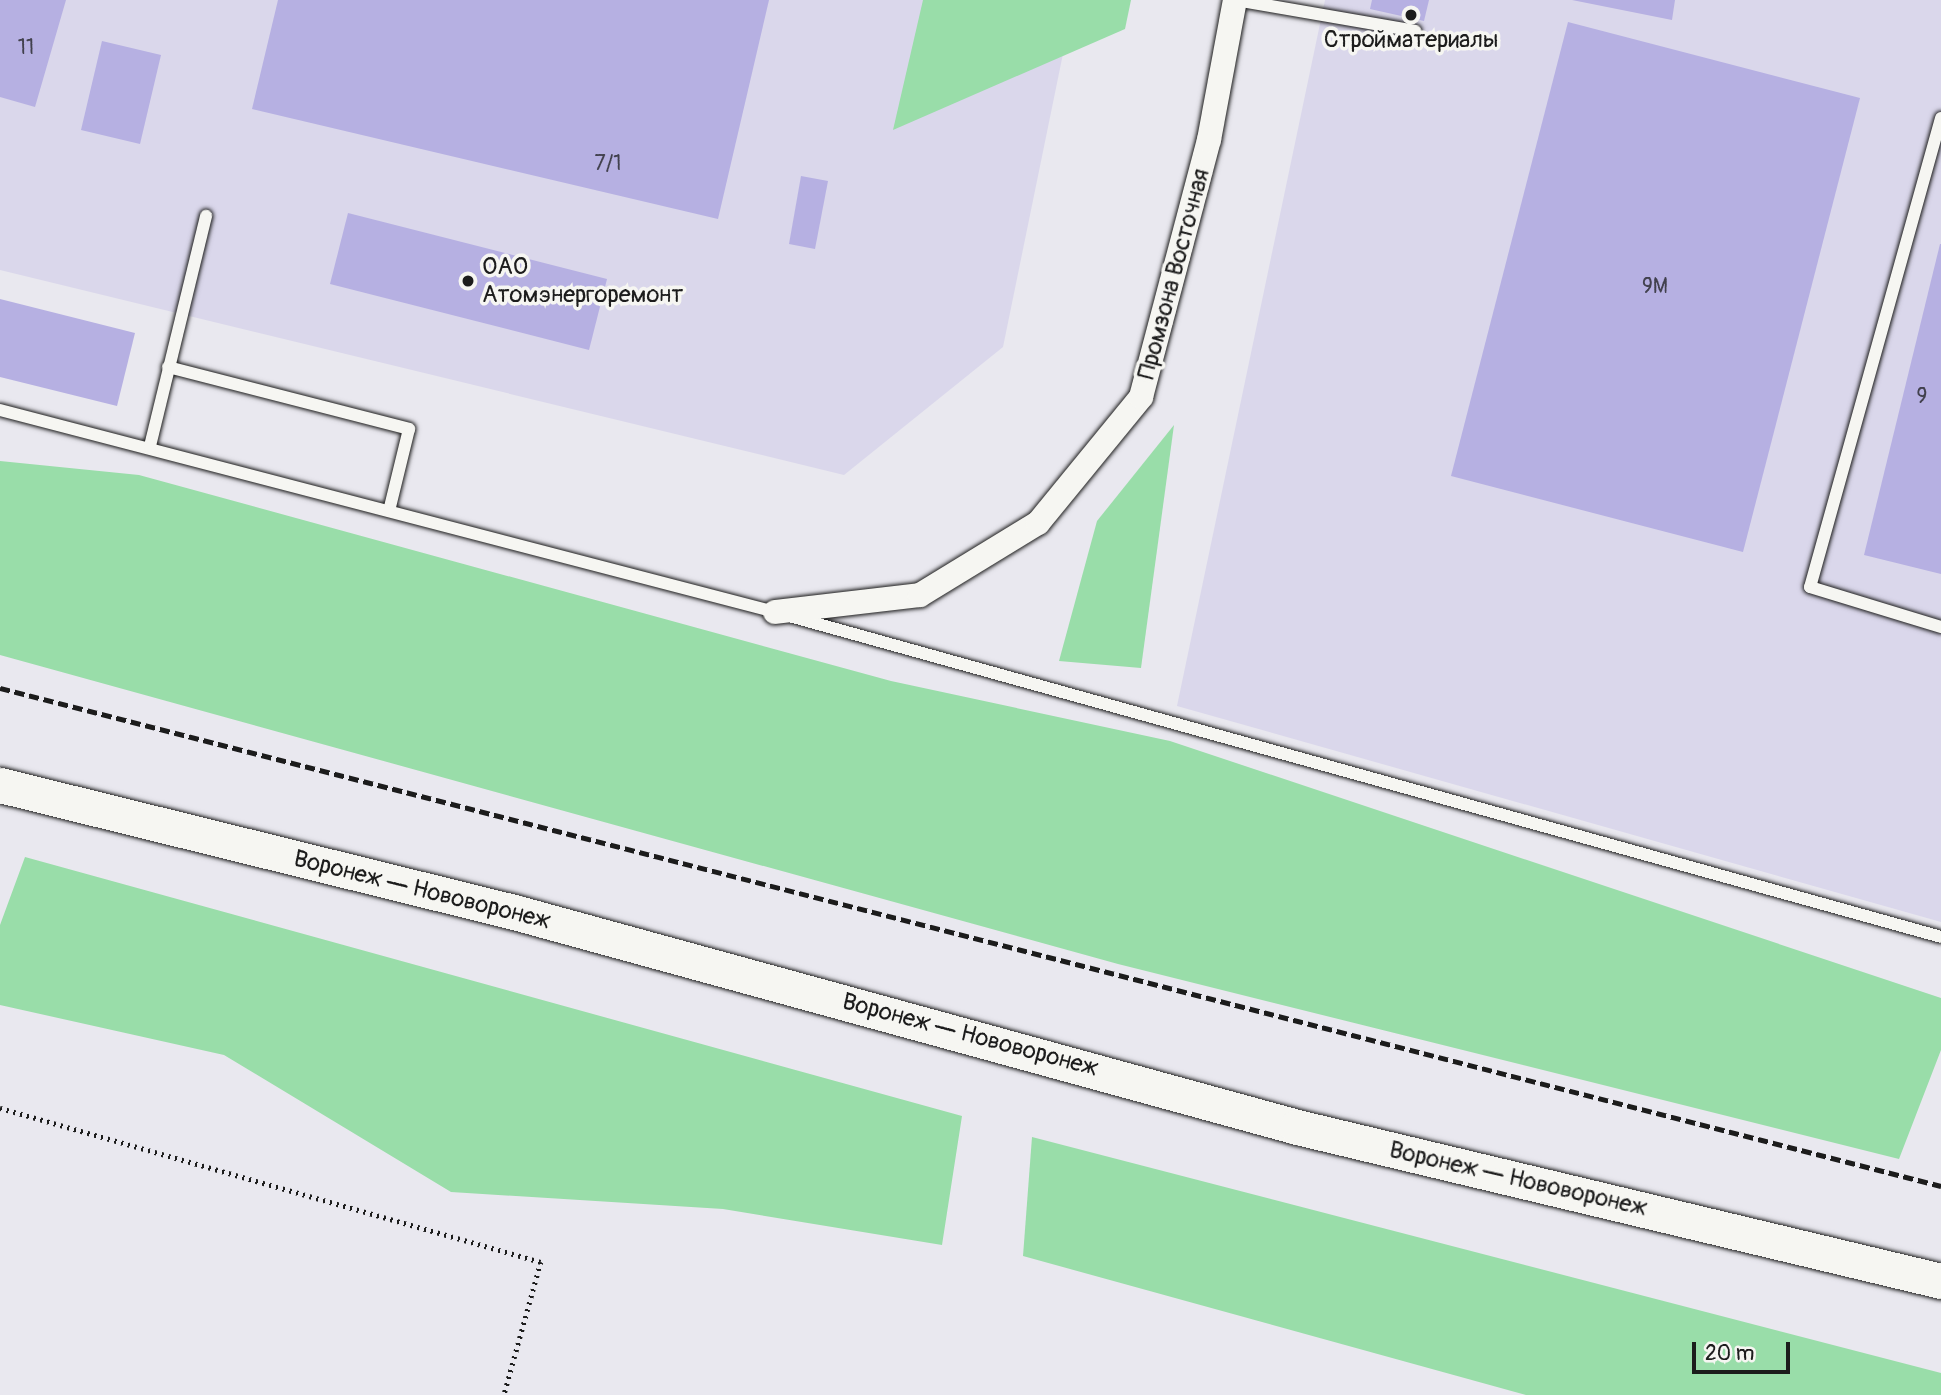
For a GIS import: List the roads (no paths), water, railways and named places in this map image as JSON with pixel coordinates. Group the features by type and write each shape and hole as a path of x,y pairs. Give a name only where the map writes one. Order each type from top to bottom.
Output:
{"main road":[{"name":"Воронеж — Нововоронеж","path":"0,785 514,912 1297,1127 1941,1281"}],"street":[{"name":"Промзона Восточная","path":"775,612 920,595 1038,523 1141,397 1209,140 1236,0"}],"lane":[{"path":"1236,0 1415,31"},
{"path":"1941,118 1810,587 1941,627"},
{"path":"150,446 205,216"},
{"path":"169,367 409,429 389,511"},
{"path":"0,410 150,446 775,612 1941,937"}],"railway":[{"path":"0,688 1941,1186"}],"place":[{"name":"Стройматериалы","path":"1411,15"},
{"name":"ОАО Атомэнергоремонт","path":"468,281"}]}
